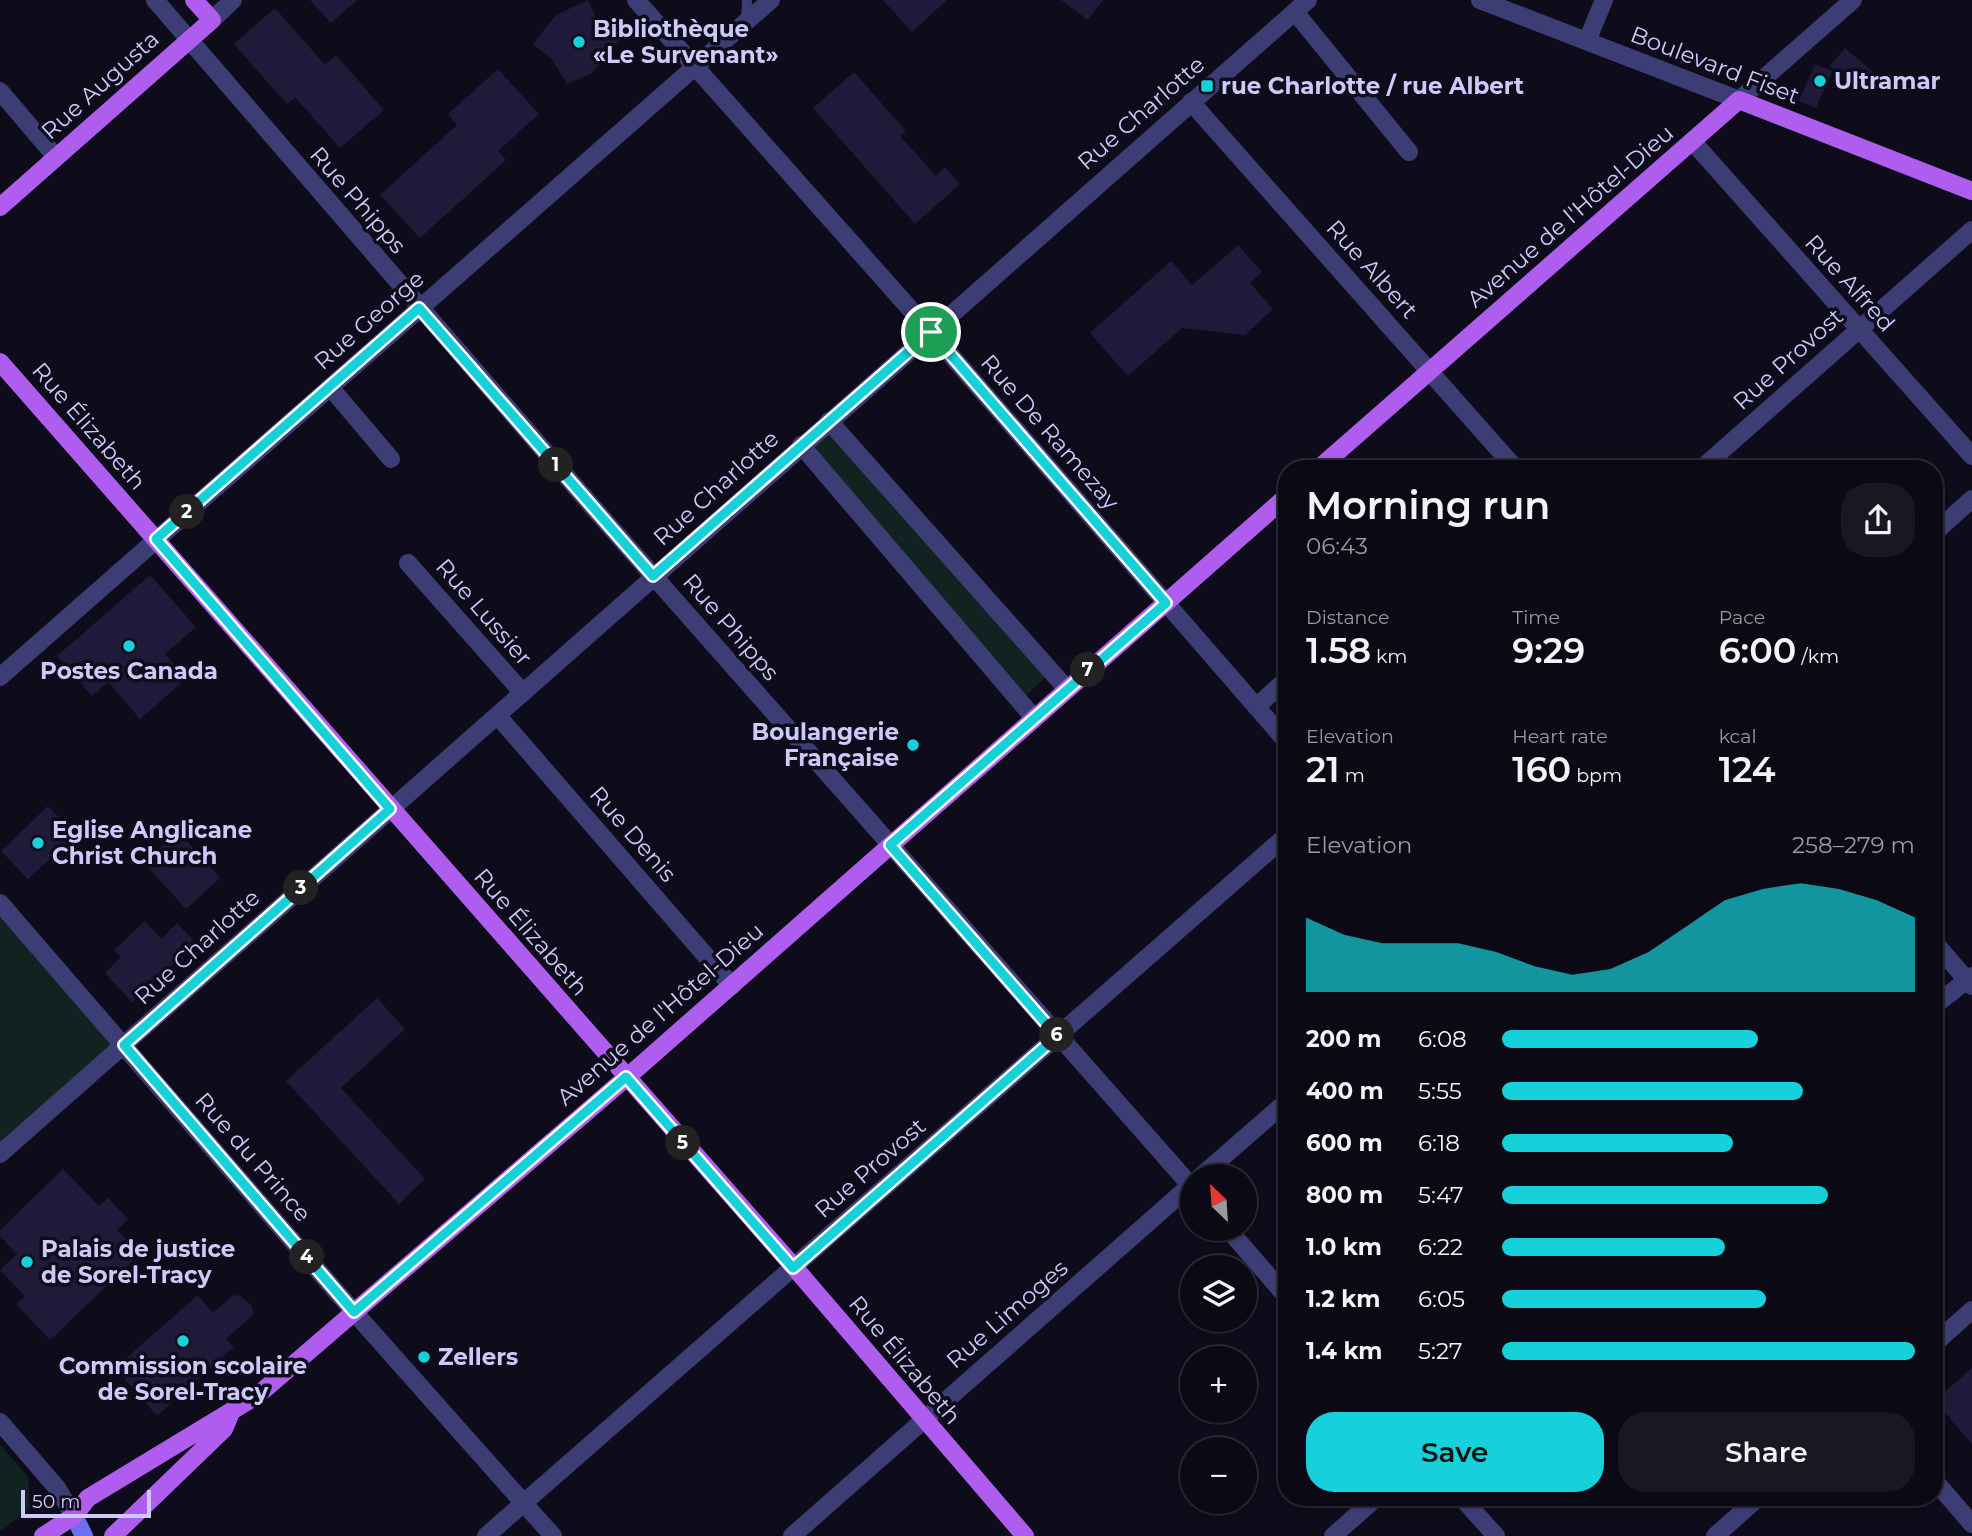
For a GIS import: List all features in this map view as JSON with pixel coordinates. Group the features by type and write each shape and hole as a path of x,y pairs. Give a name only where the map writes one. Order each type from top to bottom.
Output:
{"main road":[{"path":"194,0 212,19"},
{"name":"Rue Augusta","path":"0,206 212,19"},
{"name":"Avenue de l'Hôtel-Dieu","path":"1328,460 1739,100"},
{"name":"Boulevard Fiset","path":"1739,100 1972,191"},
{"name":"Rue Élizabeth","path":"0,362 1025,1536"},
{"name":"Avenue de l'Hôtel-Dieu","path":"43,1536 74,1516 88,1499 258,1395 732,986 1278,504"},
{"path":"113,1536 224,1429 231,1412"},
{"path":"74,1516 83,1536"}],"street":[{"name":"Rue Phipps","path":"155,0 653,576 1057,1036 1180,1168"},
{"name":"Rue Augusta","path":"212,19 233,0"},
{"name":"Rue De Ramezay","path":"636,0 931,332 1278,732"},
{"name":"Rue George","path":"0,677 771,0"},
{"name":"Boulevard Fiset","path":"1480,0 1739,100"},
{"path":"1587,41 1604,0"},
{"name":"Avenue de l'Hôtel-Dieu","path":"1739,100 1853,0"},
{"path":"1302,6 1409,152"},
{"name":"Rue Charlotte","path":"0,1154 1302,6"},
{"path":"0,92 56,157"},
{"name":"Rue Albert","path":"1191,102 1508,460"},
{"name":"Rue Alfred","path":"1693,142 1972,456"},
{"name":"Rue Provost","path":"1711,460 1972,230"},
{"path":"330,387 391,459"},
{"path":"829,421 1067,689"},
{"path":"801,445 1034,718"},
{"path":"1943,525 1972,499"},
{"name":"Rue Lussier","path":"408,563 523,693"},
{"path":"1256,707 1278,687"},
{"name":"Rue Denis","path":"497,716 732,986"},
{"name":"Rue Provost","path":"486,1536 1278,843"},
{"name":"Rue du Prince","path":"0,903 354,1312 553,1536"},
{"path":"1943,952 1970,981 1953,989 1943,998"},
{"name":"Rue Limoges","path":"1216,1164 1278,1109"},
{"name":"Rue Limoges","path":"792,1536 1180,1195"},
{"path":"1238,1241 1278,1287"},
{"path":"1943,1335 1972,1310"},
{"path":"0,1422 57,1488 74,1516"},
{"path":"1943,1490 1972,1524"},
{"path":"1333,1536 1368,1506"},
{"path":"1469,1506 1496,1536"},
{"path":"1715,1536 1749,1506"}],"lane":[{"path":"746,22 747,0"}],"green space":[{"path":"823,420 1046,676 1027,695 793,447"},
{"path":"0,903 120,1041 0,1144"},
{"path":"0,1444 28,1477 30,1508 0,1531"}],"building":[{"path":"310,0 357,0 331,23"},
{"path":"588,0 599,24 620,40 591,74 567,84 552,59 533,44 556,15"},
{"path":"883,0 947,0 912,32"},
{"path":"1061,0 1103,0 1088,20"},
{"path":"275,8 325,65 336,55 384,110 340,148 295,97 287,104 234,44"},
{"path":"1845,48 1877,75 1862,93 1830,66"},
{"path":"1815,64 1832,71 1816,108 1799,101"},
{"path":"498,69 539,114 498,151 506,160 420,238 380,195 457,125 448,114"},
{"path":"854,72 906,131 900,136 936,176 945,167 960,184 915,224 813,108"},
{"path":"1238,245 1262,272 1250,283 1273,309 1245,335 1182,328 1128,376 1090,333 1171,261 1192,285"},
{"path":"150,575 196,627 165,654 186,679 140,719 108,682 92,696 57,656"},
{"name":"Eglise Anglicane Christ Church","path":"48,806 76,835 28,879 1,851"},
{"path":"178,831 220,878 186,909 144,863"},
{"path":"145,921 161,939 177,923 196,943 132,1002 105,973 121,957 114,950"},
{"path":"377,998 405,1029 341,1088 425,1179 399,1204 286,1081"},
{"path":"63,1169 99,1206 108,1198 128,1219 117,1230 140,1254 50,1340 16,1304 25,1296 0,1270 17,1254 0,1236 0,1230"},
{"path":"198,1295 213,1313 232,1296 239,1295 251,1305 254,1314 226,1339 234,1347 157,1416 115,1368"},
{"path":"1972,1368 1972,1444 1943,1410 1943,1394"}],"place":[{"name":"Bibliothèque «Le Survenant»","path":"579,42"},
{"name":"Ultramar","path":"1820,81"},
{"name":"rue Charlotte / rue Albert","path":"1207,86"},
{"name":"Postes Canada","path":"129,646"},
{"name":"Boulangerie Française","path":"913,745"},
{"name":"Eglise Anglicane Christ Church","path":"38,843"},
{"name":"Palais de justice de Sorel-Tracy","path":"27,1262"},
{"name":"Commission scolaire de Sorel-Tracy","path":"183,1341"},
{"name":"Zellers","path":"424,1357"}],"route":[{"path":"419,308 653,576 931,332 1166,603 890,845 1057,1036 793,1268 626,1077 354,1312 124,1045 390,809 156,539 419,308"}]}
